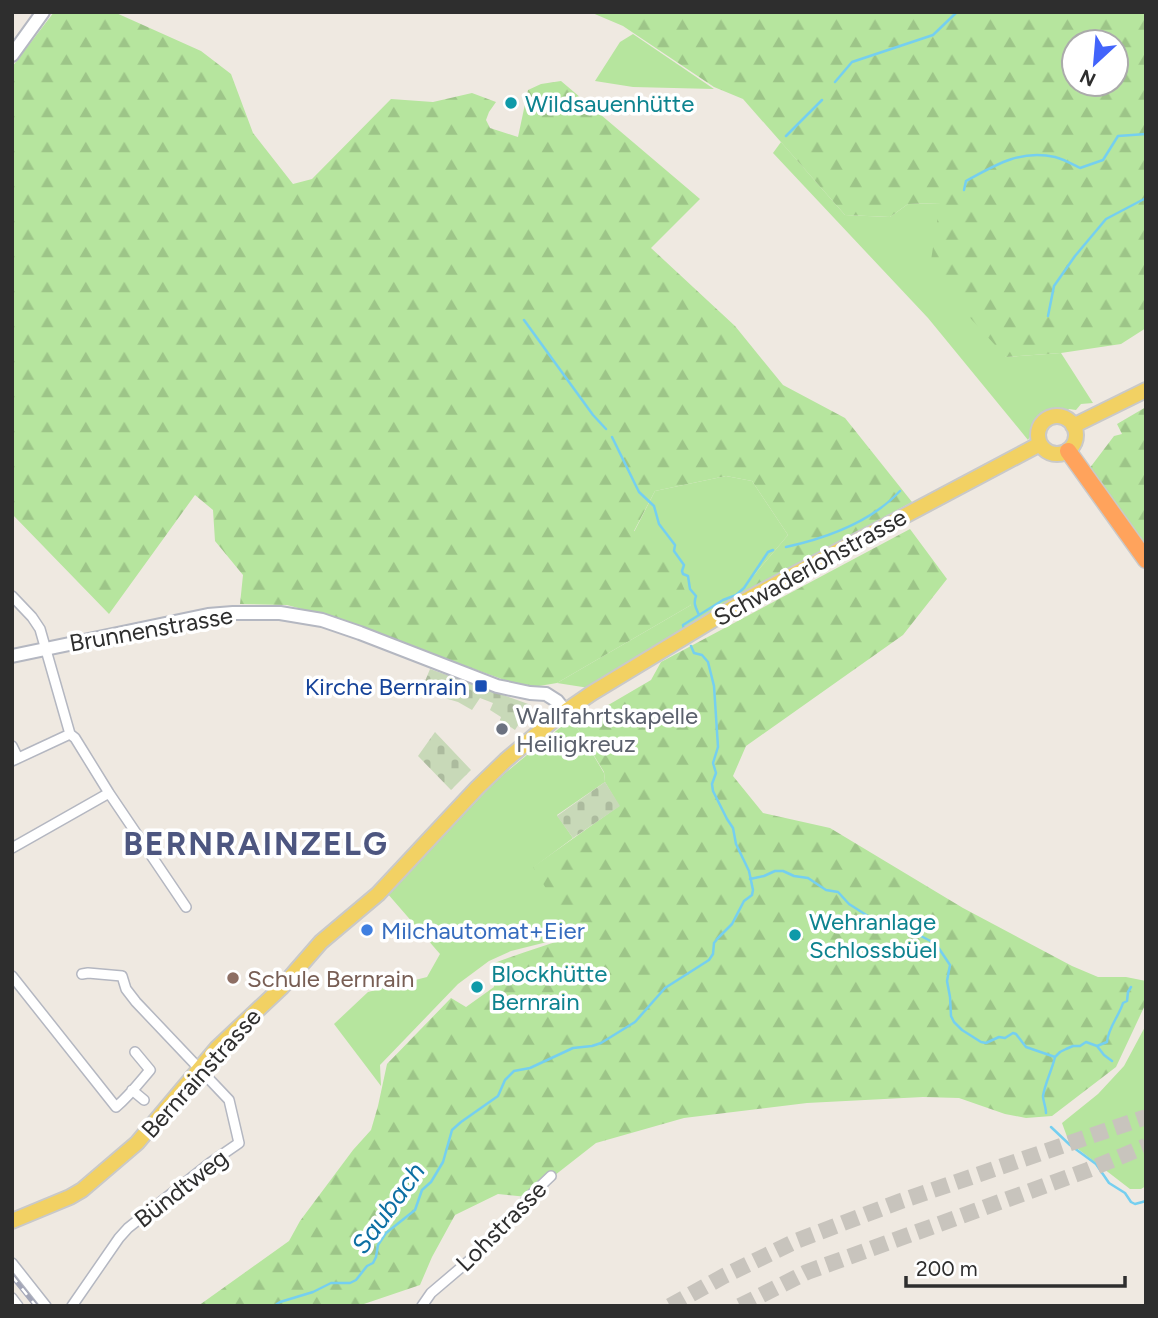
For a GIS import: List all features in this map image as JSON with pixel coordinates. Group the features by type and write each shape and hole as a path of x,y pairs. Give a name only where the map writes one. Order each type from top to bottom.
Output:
{"highway":[{"path":"1068,451 1146,560"}],"main road":[{"path":"12,55 43,12"},
{"path":"1073,426 1146,390"},
{"path":"1064,418 1073,426 1076,437 1068,451 1049,453 1040,444 1038,434 1045,421 1064,418"},
{"name":"Schwaderlohstrasse","path":"584,698 744,601 1040,444"},
{"name":"Brunnenstrasse","path":"12,656 208,615 280,613 322,620 497,686 530,693 561,714"},
{"name":"Bernrainstrasse","path":"12,1221 58,1203 82,1190 137,1143 217,1048 281,988 321,942 378,894 506,760 584,698"}],"street":[{"path":"12,596 37,623 70,734 186,907"},
{"path":"12,746 15,759 70,734"},
{"path":"12,848 109,793"},
{"path":"82,974 122,976 126,989 135,1002 200,1068"},
{"path":"12,976 116,1107 129,1097 150,1070 135,1052"},
{"name":"Bündtweg","path":"72,1306 128,1228 239,1143 229,1100 200,1068"},
{"path":"132,1090 144,1100"},
{"name":"Lohstrasse","path":"422,1306 431,1293 491,1242 551,1176"},
{"path":"12,1263 46,1306"},
{"path":"12,1298 18,1306"}],"green space":[{"path":"54,12 114,12 201,51 231,74 253,133 293,184 312,179 391,99 433,102 472,93 496,102 486,120 490,128 518,137 528,90 541,84 561,81 700,199 651,248 735,326 783,385 845,418 912,502 733,600 788,535 752,481 726,476 655,491 634,531 666,546 691,605 557,683 527,688 324,615 287,605 240,604 243,575 215,541 213,510 195,495 109,614 12,514 12,67"},
{"path":"590,12 1146,12 1146,328 1121,344 1061,353 1006,357 929,273 940,203 908,204 890,217 845,215 743,99 714,87 623,26"},
{"path":"633,34 714,89 633,87 595,81 620,42"},
{"path":"781,142 845,215 890,217 908,204 941,203 1006,357 1061,353 1093,403 1081,404 1076,410 1069,409 1065,413 1046,417 1028,440 928,318 773,153"},
{"path":"1146,407 1146,547 1089,469 1114,436 1122,434 1117,424"},
{"path":"726,476 752,481 788,535 733,600 589,688 557,683 691,605 634,532 655,491"},
{"path":"910,529 947,579 903,635 746,746 733,776 763,813 830,828 963,908 1072,966 1098,977 1126,977 1146,981 1146,1003 1116,1067 1052,1116 1026,1118 1005,1114 959,1098 923,1097 807,1103 684,1118 596,1143 527,1197 498,1194 455,1215 420,1285 358,1306 198,1306 289,1241 300,1221 371,1130 387,1064 451,998 466,1007 494,987 492,964 574,935 533,867 619,806 605,782 604,772 576,726 651,680 661,662"},
{"path":"430,669 531,705 515,730 490,710 493,703 480,698 472,710 458,702 421,691"},
{"path":"568,721 576,726 604,773 605,782 557,815 573,838 534,867 575,935 511,951 489,961 458,984 380,1065 381,1086 334,1024 368,992 427,977 440,954 387,893 498,779"},
{"path":"435,732 471,770 451,790 418,756"},
{"path":"605,782 620,806 573,838 557,816"},
{"path":"1146,1025 1146,1186 1130,1189 1069,1142 1062,1123 1098,1094 1124,1066"}],"waterway":[{"path":"835,82 852,62 933,35 957,12"},
{"path":"786,136 822,100"},
{"path":"964,190 966,181 1009,160 1043,155 1058,158 1080,168 1103,160 1118,136 1146,134"},
{"path":"1048,316 1054,286 1075,256 1106,219 1146,198"},
{"path":"524,320 606,429"},
{"path":"612,437 639,492 654,506 659,524 675,545 674,551 684,565 683,574 688,576 690,589 696,596 695,604 699,615"},
{"path":"786,547 848,527 876,512 900,491"},
{"path":"684,629 683,625 744,588 768,552 773,550"},
{"name":"Saubach","path":"274,1306 331,1283 350,1283 356,1280 367,1266 373,1263 378,1245 386,1233 415,1210 422,1190 431,1182 443,1162 452,1130 498,1096 505,1080 514,1071 530,1068 573,1048 601,1043 635,1022 665,988 709,960 713,954 714,943 732,924 744,901 752,895 749,871 736,844 733,828 713,791 712,784 716,773 713,763 718,747 714,686 708,662 702,655 694,653 691,646"},
{"name":"Saubach","path":"750,879 775,871 808,878 826,890 838,892 849,904 871,918 889,919 936,944 950,965 947,981 951,1016 962,1030 986,1043 1013,1033 1026,1047 1055,1057 1043,1096 1046,1113"},
{"name":"Saubach","path":"1055,1057 1066,1049 1086,1042 1097,1046 1107,1042 1111,1027 1123,1003 1127,1001 1131,987"},
{"path":"1097,1046 1112,1061"},
{"path":"1051,1127 1096,1164 1109,1183 1125,1193 1131,1202 1135,1204 1146,1201"}],"tunnel":[{"path":"670,1306 796,1241 901,1201 1146,1117"},
{"path":"740,1306 807,1272 1088,1170 1146,1146"}],"railway":[{"path":"12,1276 36,1306"}],"place":[{"name":"Wildsauenhütte","path":"511,103"},
{"name":"Kirche Bernrain","path":"481,686"},
{"name":"Wallfahrtskapelle Heiligkreuz","path":"502,729"},
{"name":"Milchautomat+Eier","path":"367,930"},
{"name":"Wehranlage Schlossbüel","path":"795,935"},
{"name":"Schule Bernrain","path":"233,978"},
{"name":"Blockhütte Bernrain","path":"477,987"}],"district":[{"name":"BERNRAINZELG","path":"256,844"}]}
